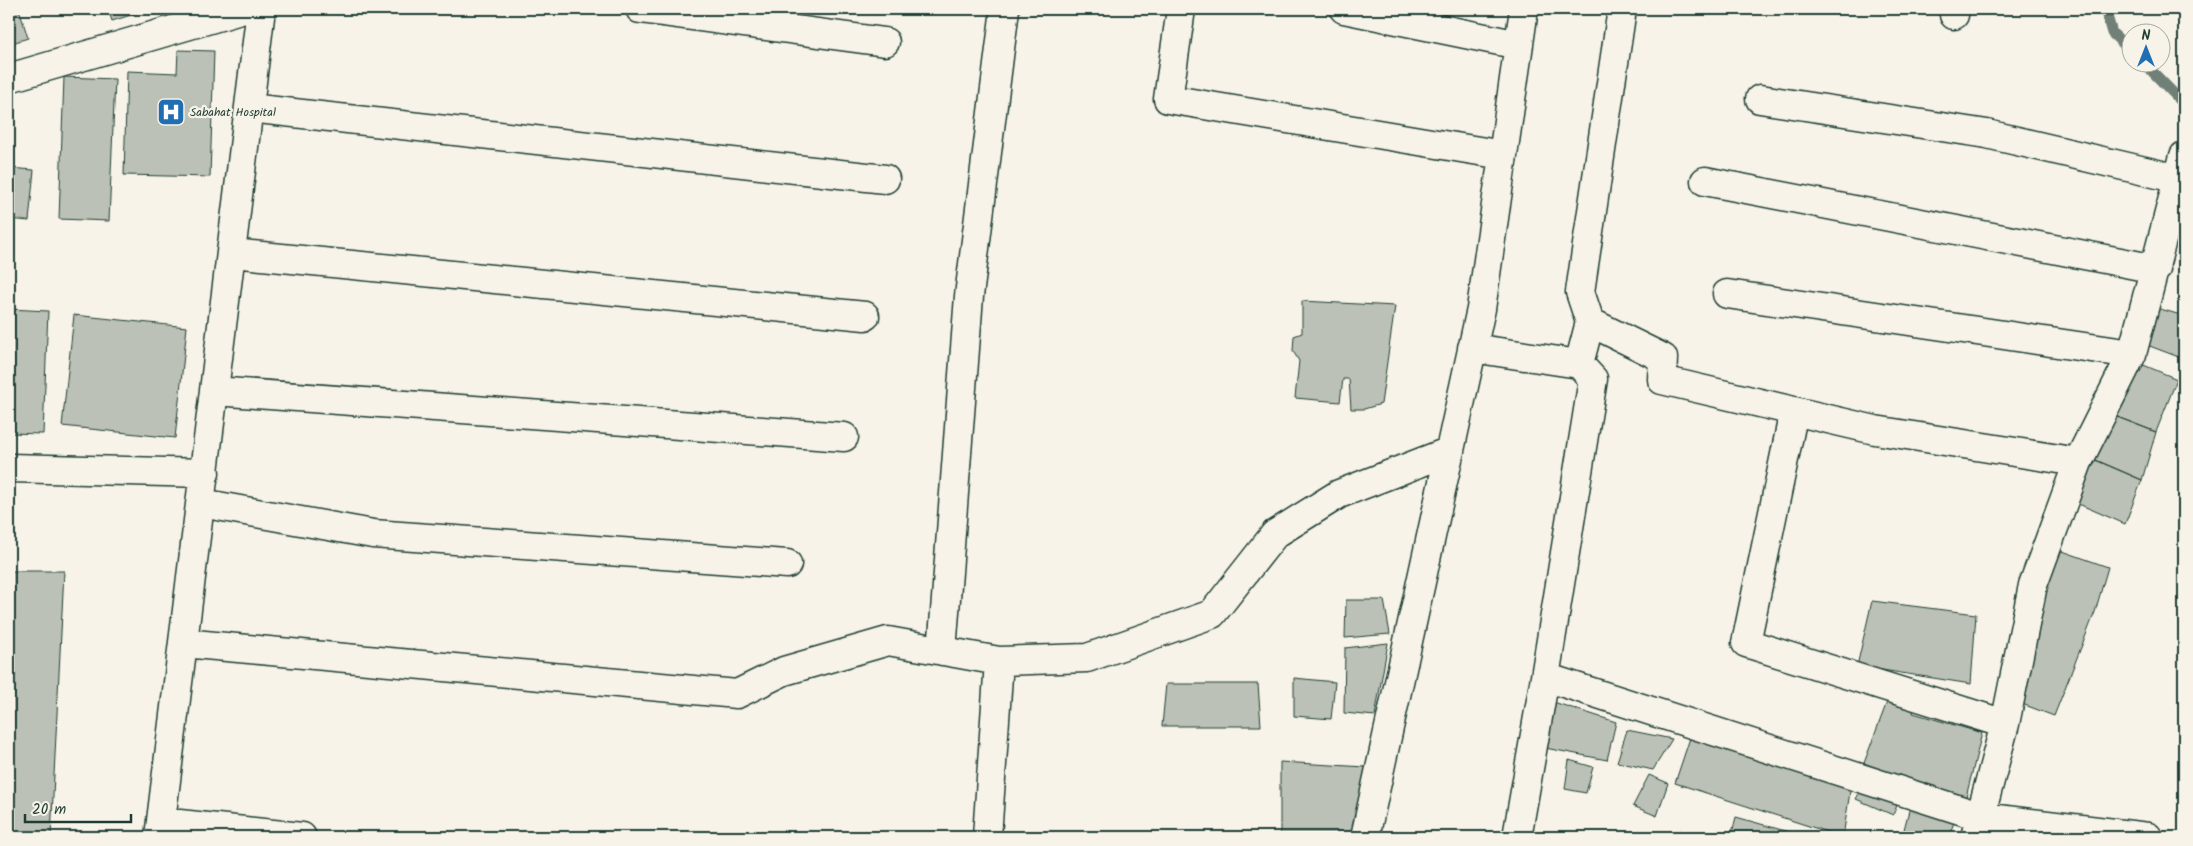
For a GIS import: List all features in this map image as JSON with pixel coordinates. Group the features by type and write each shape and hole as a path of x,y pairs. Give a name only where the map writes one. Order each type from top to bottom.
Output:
{"street":[{"path":"9,78 244,9"},
{"path":"261,9 160,829 302,837"},
{"path":"640,9 810,20 885,42"},
{"path":"942,651 969,296 1005,9"},
{"path":"1181,9 1168,98 1503,155"},
{"path":"1344,9 1519,45"},
{"path":"1365,837 1481,309 1524,9"},
{"path":"1579,364 1590,322 1580,292 1622,9"},
{"path":"1760,98 2181,167 2156,269 2132,354 2078,462 2033,585 2005,724 1979,827"},
{"path":"249,108 885,179"},
{"path":"1705,181 2156,269"},
{"path":"232,253 865,316"},
{"path":"1728,294 2132,354"},
{"path":"1590,322 1663,358 1662,380 1875,430 2078,462"},
{"path":"1472,348 1579,364 1593,379 1545,677 1516,837"},
{"path":"215,391 844,436"},
{"path":"1794,411 1746,643 2005,724"},
{"path":"184,643 737,694 784,671 888,641 1000,661 1087,658 1212,614 1275,534 1339,494 1450,451"},
{"path":"9,468 205,473"},
{"path":"201,503 373,534 787,564"},
{"path":"987,837 1000,661"},
{"path":"1545,677 1979,827 2148,837"}],"building":[{"path":"9,9 19,9 28,38 9,44"},
{"path":"108,9 150,9 112,21"},
{"path":"178,50 214,51 210,177 124,175 127,71 177,73"},
{"path":"64,77 115,79 109,221 59,219"},
{"path":"9,168 34,170 29,221 9,219"},
{"path":"1302,301 1395,306 1381,404 1364,409 1351,409 1349,379 1343,379 1340,402 1295,398 1299,361 1293,351 1294,336 1302,333"},
{"path":"2147,305 2184,316 2184,359 2139,342"},
{"path":"9,309 48,311 43,434 9,433"},
{"path":"74,315 187,327 175,438 62,426"},
{"path":"2134,361 2177,379 2156,432 2107,413"},
{"path":"2107,413 2156,432 2142,480 2091,458"},
{"path":"2091,458 2142,480 2125,524 2074,502"},
{"path":"2054,548 2108,567 2095,612 2054,716 2009,699"},
{"path":"9,571 64,571 51,837 9,837"},
{"path":"1346,600 1384,600 1390,634 1345,638"},
{"path":"1872,601 1976,614 1971,684 1857,666"},
{"path":"1388,643 1375,716 1344,713 1345,648"},
{"path":"1294,678 1335,682 1331,719 1294,716"},
{"path":"1166,684 1258,684 1261,726 1162,726"},
{"path":"1890,694 1916,700 1913,713 1982,733 1965,801 1864,763"},
{"path":"1547,700 1616,722 1607,760 1540,747"},
{"path":"1627,730 1672,739 1653,770 1617,762"},
{"path":"1691,735 1851,785 1843,837 1675,783"},
{"path":"1569,760 1593,767 1586,793 1565,789"},
{"path":"1280,762 1366,767 1353,836 1280,835"},
{"path":"1649,775 1668,783 1657,816 1633,806"},
{"path":"1862,787 1900,798 1893,815 1856,799"},
{"path":"1912,799 1957,813 1949,837 1902,837"},
{"path":"1736,817 1803,836 1731,837"},
{"path":"1680,830 1715,837 1678,837"}],"waterway":[{"path":"2105,9 2112,33 2120,41"},
{"path":"2153,72 2184,104"}],"place":[{"name":"Sabahat Hospital","path":"171,112"}]}
